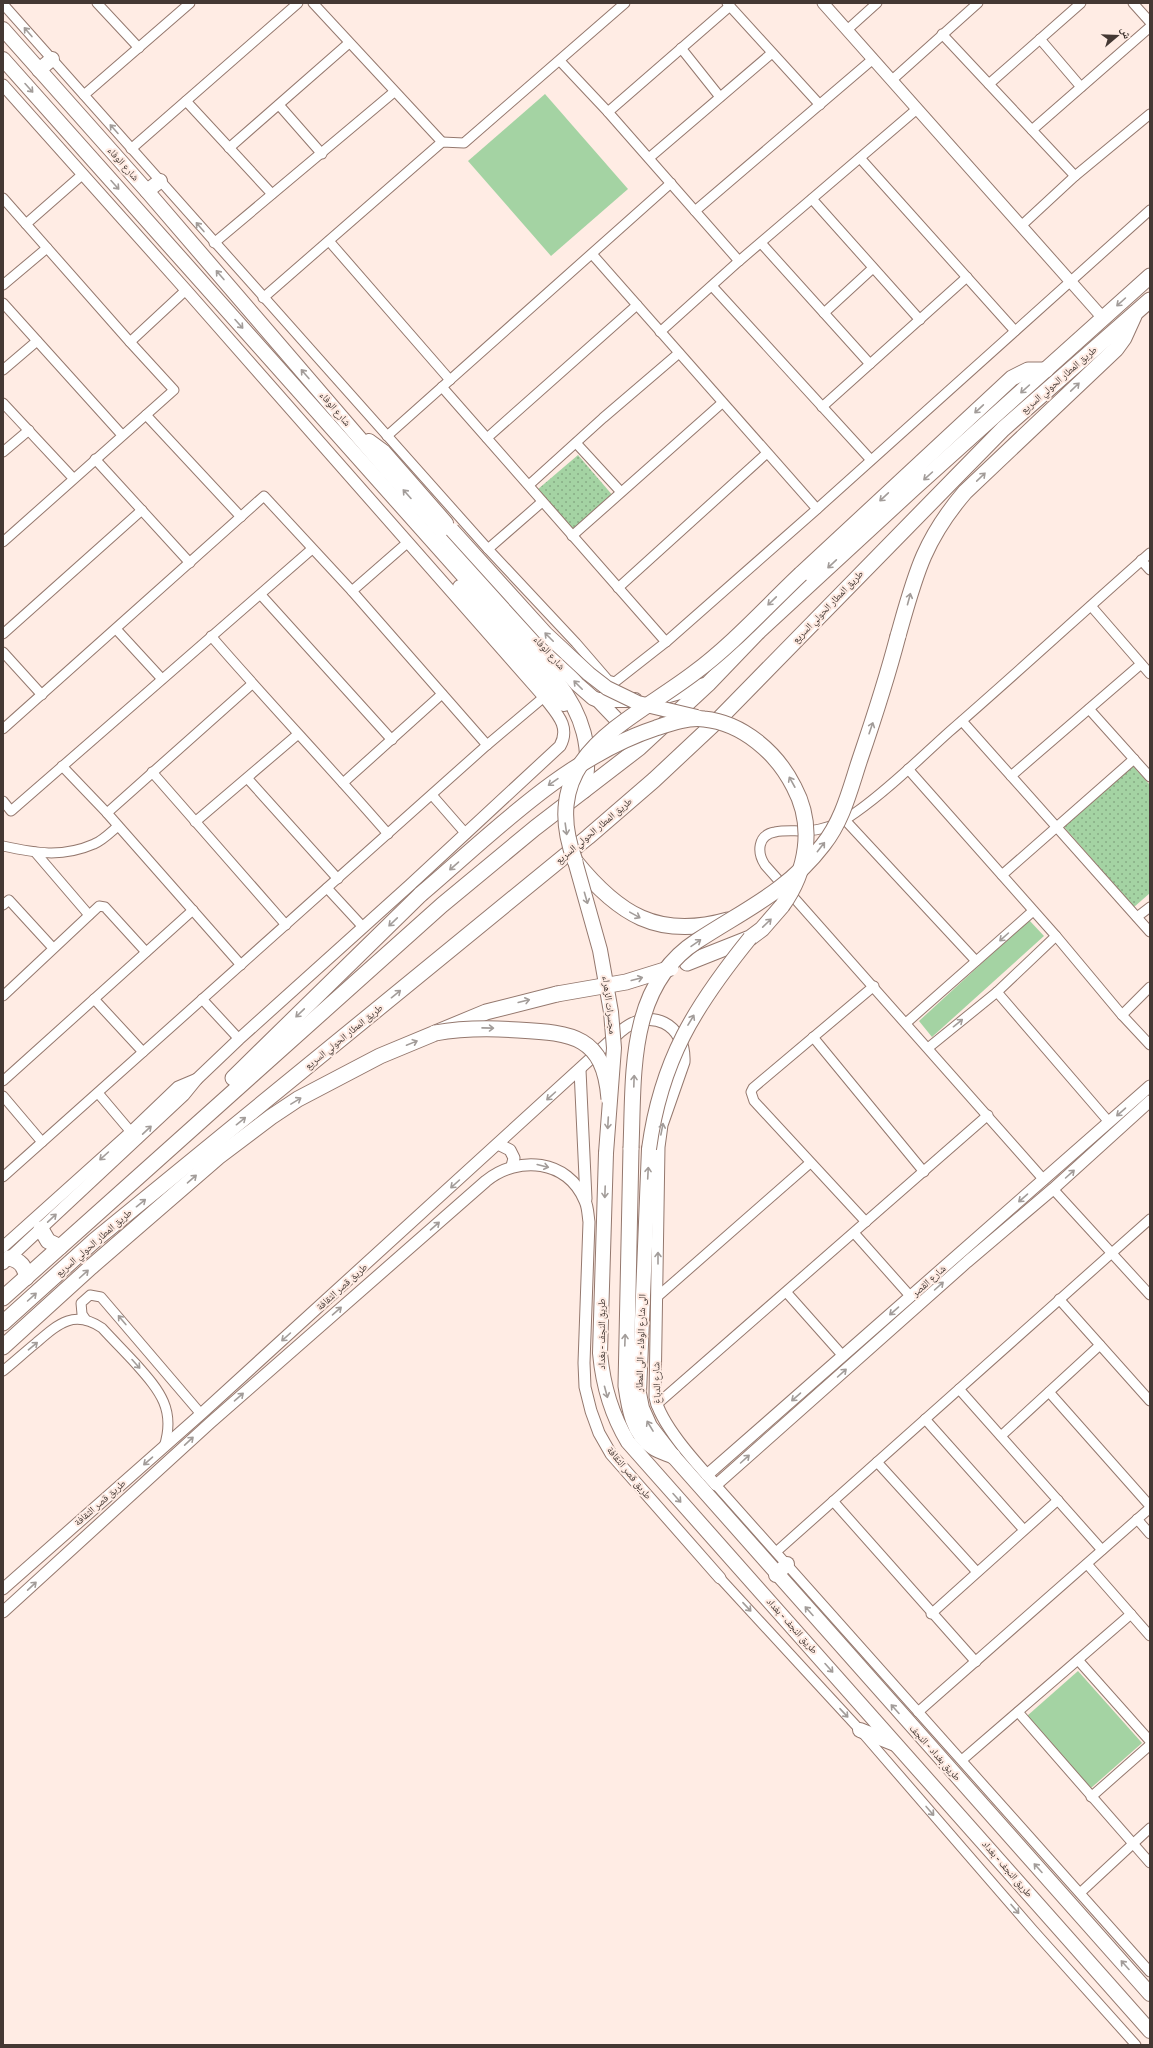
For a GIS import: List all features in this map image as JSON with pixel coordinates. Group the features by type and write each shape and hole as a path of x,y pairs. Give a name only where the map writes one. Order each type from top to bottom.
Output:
{"highway":[{"name":"طريق المطار الحولي السريع","path":"3,1298 442,906 535,828 639,748 708,684 771,621 1150,276"},
{"name":"طريق المطار الحولي السريع","path":"3,1323 95,1240 588,837 654,780 747,690 1003,429 1150,300"},
{"path":"673,1456 652,1446 642,1437 632,1413 626,1386 631,1148 637,1038 642,1017 651,996 676,958 696,942 739,917 774,894 797,874 814,856 835,827 845,807 882,695 916,573 924,551 949,510 965,492 1116,349 1131,326 1136,313"},
{"path":"739,917 711,925 672,927 653,923 630,912 609,897 575,861 566,833 566,810 568,796 579,765 607,734 640,709 694,673 720,651 1012,378 1028,370 1046,370"},
{"path":"3,1347 96,1262 244,1136 298,1099 380,1056 463,1021 509,1005 551,995 626,982 659,973 750,938 773,918 797,883 805,856 805,819 797,791 786,772 762,745 737,730 703,719 670,723 652,729 625,739 593,756 546,788 421,894 174,1136 152,1165"},
{"path":"435,1034 460,1029 490,1028 557,1032 573,1037 590,1048 603,1067 608,1078 610,1099"},
{"path":"41,1229 48,1241 60,1247"},
{"path":"5,1256 17,1261 23,1266 26,1278"}],"main road":[{"name":"شارع الوفاء","path":"3,29 148,191 386,469 577,684 593,698 598,700 619,722 621,729 616,741 605,746 593,743 589,739 581,718 557,681 5,66"},
{"path":"39,70 52,59"},
{"path":"148,191 160,181"},
{"path":"274,365 279,376 292,395 570,711 578,735 579,765"},
{"path":"360,438 384,452 546,634 589,674 607,688 638,702 703,719"},
{"path":"598,700 648,699 682,692 708,684"},
{"name":"شارع الوفاء","path":"581,718 587,765 584,791"},
{"name":"مجسرات الزهراء","path":"575,861 600,950 611,1012 614,1048 606,1153"},
{"name":"الى شارع الوفاء - الى المطار","path":"720,1511 673,1456 650,1426 642,1408 639,1392 649,1149 652,1125 664,1078 683,1034 707,994 750,938"},
{"name":"طريق النجف - بغداد","path":"606,1153 600,1353 604,1384 613,1414 624,1435 638,1454 898,1745 1150,2031"},
{"name":"طريق بغداد - النجف","path":"720,1511 1150,1994"},
{"path":"776,1574 787,1564"},
{"path":"860,1730 898,1745"}],"street":[{"path":"97,3 138,48"},
{"path":"131,149 298,3"},
{"path":"312,3 442,142 464,143 625,3"},
{"path":"823,3 1103,318"},
{"path":"847,30 877,3"},
{"path":"892,80 978,3"},
{"path":"990,84 1081,3"},
{"path":"1133,3 1150,22"},
{"path":"3,4 214,243 488,549 611,682 615,682 666,642 817,509 1150,210"},
{"path":"84,95 189,4"},
{"path":"608,112 728,4 820,105"},
{"path":"1032,130 1150,27"},
{"path":"942,34 1075,176"},
{"path":"1040,39 1081,87"},
{"path":"229,148 349,43"},
{"path":"680,48 720,97"},
{"path":"649,158 772,53"},
{"path":"695,211 873,59"},
{"path":"560,61 608,112 739,261"},
{"path":"3,85 186,290 544,697 561,721 565,738 560,746 466,834 239,1039 197,1079 184,1095 41,1229 5,1256"},
{"path":"214,243 322,154 394,92"},
{"path":"186,101 272,194"},
{"path":"279,105 322,154"},
{"path":"660,332 739,261 917,109"},
{"path":"1021,226 1075,176 1150,114"},
{"path":"263,298 442,142"},
{"path":"860,158 1015,331"},
{"path":"26,224 83,174"},
{"path":"387,436 671,183"},
{"path":"3,198 174,390 73,478 3,542"},
{"path":"812,199 920,320"},
{"path":"329,241 450,380"},
{"path":"761,243 870,364"},
{"path":"3,285 47,248"},
{"path":"592,254 817,509"},
{"path":"824,313 873,268"},
{"path":"822,407 967,277"},
{"path":"712,286 871,460"},
{"path":"130,342 186,290"},
{"path":"3,303 122,435"},
{"path":"487,438 637,305"},
{"path":"3,370 37,341"},
{"path":"529,485 679,354"},
{"path":"442,387 666,642"},
{"path":"3,403 73,478"},
{"path":"572,536 722,403"},
{"path":"146,415 241,517"},
{"path":"3,452 29,430"},
{"path":"576,443 621,492"},
{"path":"618,588 767,453"},
{"path":"95,459 190,563"},
{"path":"3,730 264,496 352,591 487,745"},
{"path":"488,549 542,502"},
{"path":"3,634 142,510"},
{"path":"352,591 407,543"},
{"path":"3,801 12,811 312,549"},
{"path":"1044,1180 874,986 765,865 759,852 763,839 774,832 808,832 845,820 861,809 908,769 1150,553"},
{"path":"1141,560 1150,570"},
{"path":"261,595 392,740"},
{"path":"1091,606 1150,674"},
{"path":"116,629 162,679"},
{"path":"211,636 297,735 343,783 388,834"},
{"path":"3,652 42,695"},
{"path":"1011,776 1141,664"},
{"path":"107,812 252,684"},
{"path":"343,783 442,694"},
{"path":"3,1177 487,745 544,697"},
{"path":"1089,709 1150,777"},
{"path":"962,721 1150,932"},
{"path":"196,822 248,779 297,735"},
{"path":"1002,875 1134,759"},
{"path":"62,766 107,812 241,965"},
{"path":"908,769 1056,936 1122,1015 1150,1045"},
{"path":"152,772 286,925"},
{"path":"248,779 338,879"},
{"path":"432,795 466,834"},
{"path":"845,820 976,961"},
{"path":"3,846 48,854 68,852 95,844 118,826"},
{"path":"35,852 89,914"},
{"path":"327,888 363,927"},
{"path":"3,905 9,900 53,948"},
{"path":"3,996 99,906 105,908 146,952"},
{"path":"1137,917 1150,907"},
{"path":"3,1081 193,910"},
{"path":"906,1023 1033,911"},
{"path":"928,1048 997,992 1056,936"},
{"path":"866,1222 754,1102 751,1092 752,1088 874,986"},
{"path":"1122,1015 1150,987"},
{"path":"997,992 1109,1122"},
{"path":"94,999 143,1052"},
{"path":"202,999 239,1039"},
{"name":"شارع الدباغ","path":"580,1070 628,1025 637,1021 646,1019 664,1023 672,1028 682,1044 684,1062 662,1125 659,1147 655,1397 656,1405 662,1418 716,1485"},
{"path":"813,1037 924,1172"},
{"name":"طريق قصر الثقافة","path":"3,1589 201,1414 580,1070"},
{"name":"طريق قصر الثقافة","path":"580,1070 586,1202 589,1222 584,1363 585,1387 591,1411 599,1434 611,1454 720,1578"},
{"path":"5,1256 178,1087 197,1079"},
{"name":"شارع القصر","path":"707,1475 1150,1086"},
{"path":"98,1093 131,1132"},
{"path":"3,1096 42,1142"},
{"name":"شارع القصر","path":"716,1485 952,1275 1053,1189 1150,1101"},
{"path":"656,1405 855,1234 866,1222 988,1115"},
{"path":"498,1144 510,1150 514,1158 512,1166"},
{"path":"657,1298 810,1163"},
{"name":"طريق قصر الثقافة","path":"3,1612 210,1423 496,1173 512,1166 530,1164 553,1169 572,1182 586,1202"},
{"path":"1053,1189 1150,1295"},
{"path":"776,1552 1150,1219"},
{"path":"855,1234 910,1297"},
{"path":"969,1245 971,1251 977,1254"},
{"path":"945,1266 951,1268 952,1275"},
{"path":"787,1293 843,1356"},
{"path":"86,1320 82,1314 82,1303 90,1295 101,1297 201,1414"},
{"path":"1059,1299 1150,1401"},
{"path":"3,1372 60,1323 73,1320 86,1320 102,1328 160,1393 166,1408 168,1423 164,1447"},
{"path":"1001,1436 1100,1345"},
{"path":"959,1389 1102,1550"},
{"path":"918,1712 1150,1507 1049,1392"},
{"path":"925,1419 1024,1530"},
{"path":"877,1462 977,1572"},
{"path":"716,1485 1150,1972"},
{"path":"931,1614 1058,1500"},
{"path":"834,1501 931,1614 976,1662"},
{"path":"1137,1520 1150,1534"},
{"path":"1087,1564 1150,1636"},
{"path":"720,1578 860,1730 1033,1930 1136,2045"},
{"path":"962,1760 1131,1614"},
{"path":"1078,1660 1150,1741"},
{"path":"1018,1712 1150,1863"},
{"path":"1091,1797 1150,1745"},
{"path":"1080,1893 1150,1828"}],"green space":[{"path":"545,94 628,189 551,256 468,161"},
{"path":"578,455 614,497 573,532 537,490"},
{"path":"1133,766 1150,785 1150,893 1134,907 1064,827"},
{"path":"1029,920 1044,936 932,1037 919,1021"},
{"path":"1078,1671 1142,1743 1091,1788 1027,1716"}]}
